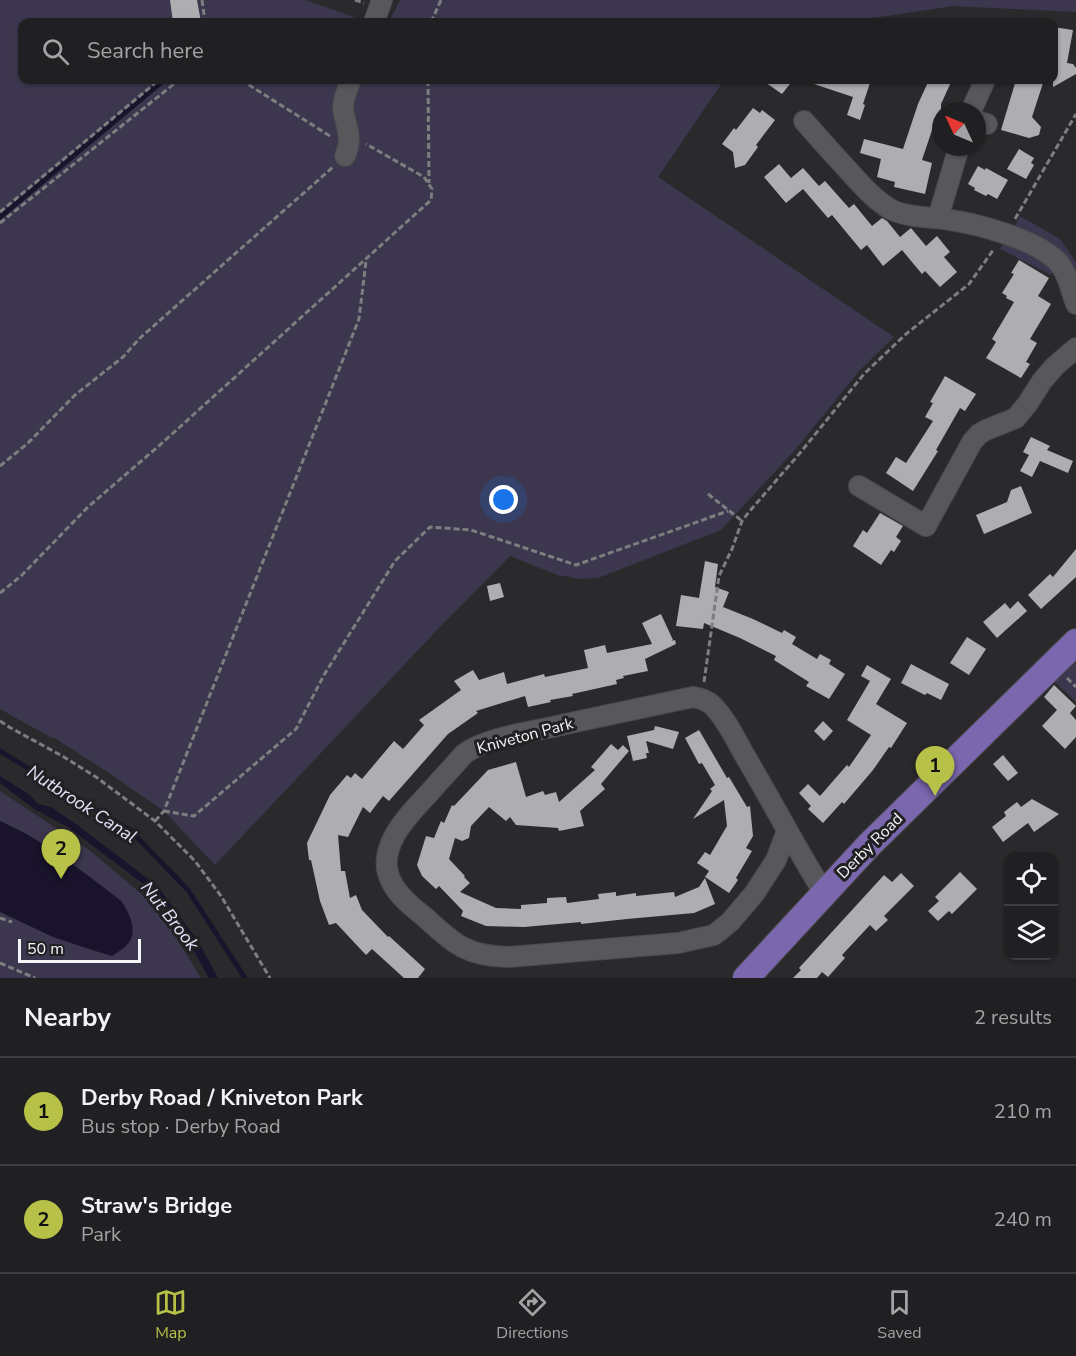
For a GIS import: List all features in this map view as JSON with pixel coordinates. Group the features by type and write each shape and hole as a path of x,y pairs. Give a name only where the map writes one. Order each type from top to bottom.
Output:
{"main road":[{"name":"Derby Road","path":"746,978 869,845 1076,642"}],"street":[{"path":"375,18 382,0"},
{"path":"348,146 343,107 350,84"},
{"path":"975,102 983,84"},
{"path":"804,121 814,146 884,205 904,214 964,222 1006,234 1037,248 1061,266 1076,304"},
{"path":"938,218 956,156"},
{"path":"858,486 926,526 972,442 986,430 1016,418 1042,381 1076,348"},
{"name":"Kniveton Park","path":"702,699 693,697 529,732 484,743 471,749 412,812 394,837 387,858 391,882 407,902 452,941 464,948 486,955 508,957 678,943 714,935 730,922 754,894 776,860 787,831"},
{"path":"702,699 712,705 724,720 787,831 825,892"}],"path":[{"path":"202,0 204,18"},
{"path":"433,18 441,0"},
{"path":"0,212 154,84"},
{"path":"0,224 174,84"},
{"path":"0,593 21,576 88,507 431,200 432,189 424,177 366,145 348,146 247,84"},
{"path":"428,84 429,183"},
{"path":"702,699 719,576 742,521 864,374 906,334 969,284 1006,234 1076,114"},
{"path":"0,466 27,444 75,395 123,357 140,338 348,146"},
{"path":"156,821 164,811 359,319 366,259"},
{"path":"708,494 742,521"},
{"path":"164,811 194,816 296,729 324,675 395,561 430,527 471,530 576,565 728,511"},
{"path":"0,721 96,777 156,821 195,861 221,896 270,978"},
{"path":"0,918 12,922"},
{"path":"0,963 35,978"}],"shaded area":[{"path":"0,0 306,0 356,18 18,18 18,84 721,84 658,177 894,337 860,370 795,450 721,530 598,578 576,579 560,576 510,556 215,865 164,811 53,737 0,709"},
{"path":"400,0 1076,0 1076,12 953,6 869,18 391,18"},
{"path":"1020,216 1060,239 1076,262 1076,273 1050,245 1015,226"},
{"path":"1004,242 1053,270 1051,275 1000,249"},
{"path":"1076,663 1076,702 1055,682"},
{"path":"0,776 30,795 38,804 51,807 76,824 156,885 197,939 218,978 209,978 161,900 146,886 68,827 34,809 0,783"},
{"path":"0,791 89,850 157,907 201,978 0,978"},
{"path":"0,821 32,837 77,867 120,900 128,912 132,926 132,936 127,945 112,956 53,937 0,912"}],"building":[{"path":"170,0 197,0 200,18 172,18"},
{"path":"1058,28 1073,30 1067,63 1073,64 1076,74 1053,87 1053,84 1058,84"},
{"path":"768,84 790,84 782,94"},
{"path":"814,84 870,84 860,120 847,115 853,97"},
{"path":"927,84 950,84 942,102 932,102 932,130 922,160 932,163 925,194 894,187 895,182 877,177 881,159 860,153 864,139 903,149"},
{"path":"1015,84 1043,84 1032,117 1041,127 1039,135 1029,138 1001,130"},
{"path":"753,108 760,113 762,110 775,120 756,145 758,147 745,165 735,168 733,152 722,144"},
{"path":"1019,149 1034,158 1031,163 1034,165 1026,179 1007,169"},
{"path":"779,164 791,178 803,168 819,186 825,181 849,208 854,204 872,226 882,218 900,237 911,228 926,246 937,236 950,252 944,257 957,272 940,287 925,271 922,274 902,250 883,266 867,245 861,250 832,215 828,218 803,189 786,203 764,177"},
{"path":"978,166 1008,180 997,199 974,190 975,188 968,184"},
{"path":"1019,260 1049,278 1038,296 1051,304 1030,339 1037,343 1026,362 1030,364 1021,378 986,358 996,342 992,339 1014,302 1002,293 1014,274 1011,273"},
{"path":"945,376 976,394 965,411 960,408 936,450 938,451 913,491 886,473 896,457 906,463 933,421 925,417 933,403 930,402"},
{"path":"1031,437 1050,446 1047,450 1073,461 1068,473 1040,461 1032,477 1020,471 1029,455 1023,452"},
{"path":"1021,486 1032,513 984,534 976,515 1007,502 1011,490"},
{"path":"880,513 903,526 896,537 901,541 894,552 891,550 881,565 853,546 863,530 867,533"},
{"path":"1076,549 1076,577 1041,609 1028,595 1050,574 1053,577"},
{"path":"705,561 718,564 715,587 729,592 723,607 782,633 784,630 796,637 792,644 817,659 820,654 831,660 829,664 845,674 829,699 806,686 809,682 774,660 776,656 740,638 704,623 703,629 676,626 681,595 699,598"},
{"path":"500,583 504,597 490,601 487,586"},
{"path":"1018,601 1027,611 997,638 983,622 1005,603 1010,609"},
{"path":"661,614 673,640 671,641 675,640 676,644 645,659 648,671 623,676 624,678 616,680 617,684 550,700 551,702 528,707 525,696 476,711 478,713 448,734 389,801 383,796 370,813 363,807 348,837 338,835 341,871 345,871 350,898 356,895 362,910 388,937 425,969 418,978 404,978 372,949 366,955 336,923 329,925 320,901 311,860 309,860 307,843 330,795 347,775 351,778 355,773 362,779 394,741 403,749 424,725 419,720 461,690 454,681 473,670 479,680 504,672 507,684 544,674 545,677 588,668 584,650 605,645 607,653 652,644 642,623"},
{"path":"967,637 986,649 969,675 950,663"},
{"path":"911,664 949,684 941,700 901,683"},
{"path":"867,665 891,679 876,704 907,723 873,770 844,804 842,802 823,823 808,809 811,806 799,793 808,784 820,796 847,765 849,767 871,735 847,720 870,681 861,676"},
{"path":"1054,685 1076,706 1070,713 1076,720 1076,737 1065,749 1042,726 1057,710 1044,697"},
{"path":"823,721 833,731 824,741 814,731"},
{"path":"655,726 679,732 673,749 646,741 649,753 646,753 647,758 633,761 627,736 654,730"},
{"path":"699,730 727,778 729,777 747,807 750,806 753,836 746,848 752,851 729,893 705,877 709,871 697,863 705,852 710,855 727,826 724,800 693,819 712,791 710,789 715,785 702,763 699,764 685,738"},
{"path":"611,744 618,750 623,745 629,751 601,784 605,789 580,811 584,826 559,831 558,828 516,825 510,817 506,821 489,807 471,826 469,838 462,841 455,838 449,859 470,883 460,892 496,908 521,909 521,905 547,903 547,898 566,897 567,903 599,899 598,894 616,892 616,896 636,893 636,896 674,892 675,897 699,887 705,878 715,904 694,913 581,924 581,922 524,927 486,926 461,916 463,911 439,886 436,889 422,876 417,865 426,836 434,838 441,821 444,823 452,805 454,806 488,770 516,762 526,797 543,791 545,795 556,792 559,802 595,770 591,767"},
{"path":"1003,755 1018,773 1008,781 993,764"},
{"path":"1032,799 1059,814 1034,832 1028,823 1003,842 992,827 1006,816 1004,812 1017,802 1021,807"},
{"path":"960,872 977,889 952,914 949,911 938,921 928,911 939,901 935,897"},
{"path":"901,873 914,886 884,916 888,920 876,931 870,925 842,955 845,958 828,977 822,972 817,978 793,978 801,970 799,968 884,875 892,882"}],"waterway":[{"path":"0,217 159,84"},
{"name":"Nutbrook Canal","path":"0,751 131,831 188,890 245,978"}],"place":[{"name":"Derby Road / Kniveton Park","path":"935,796"},
{"name":"Straw's Bridge","path":"61,879"}],"water label":[{"name":"Nut Brook","path":"170,916"}]}
